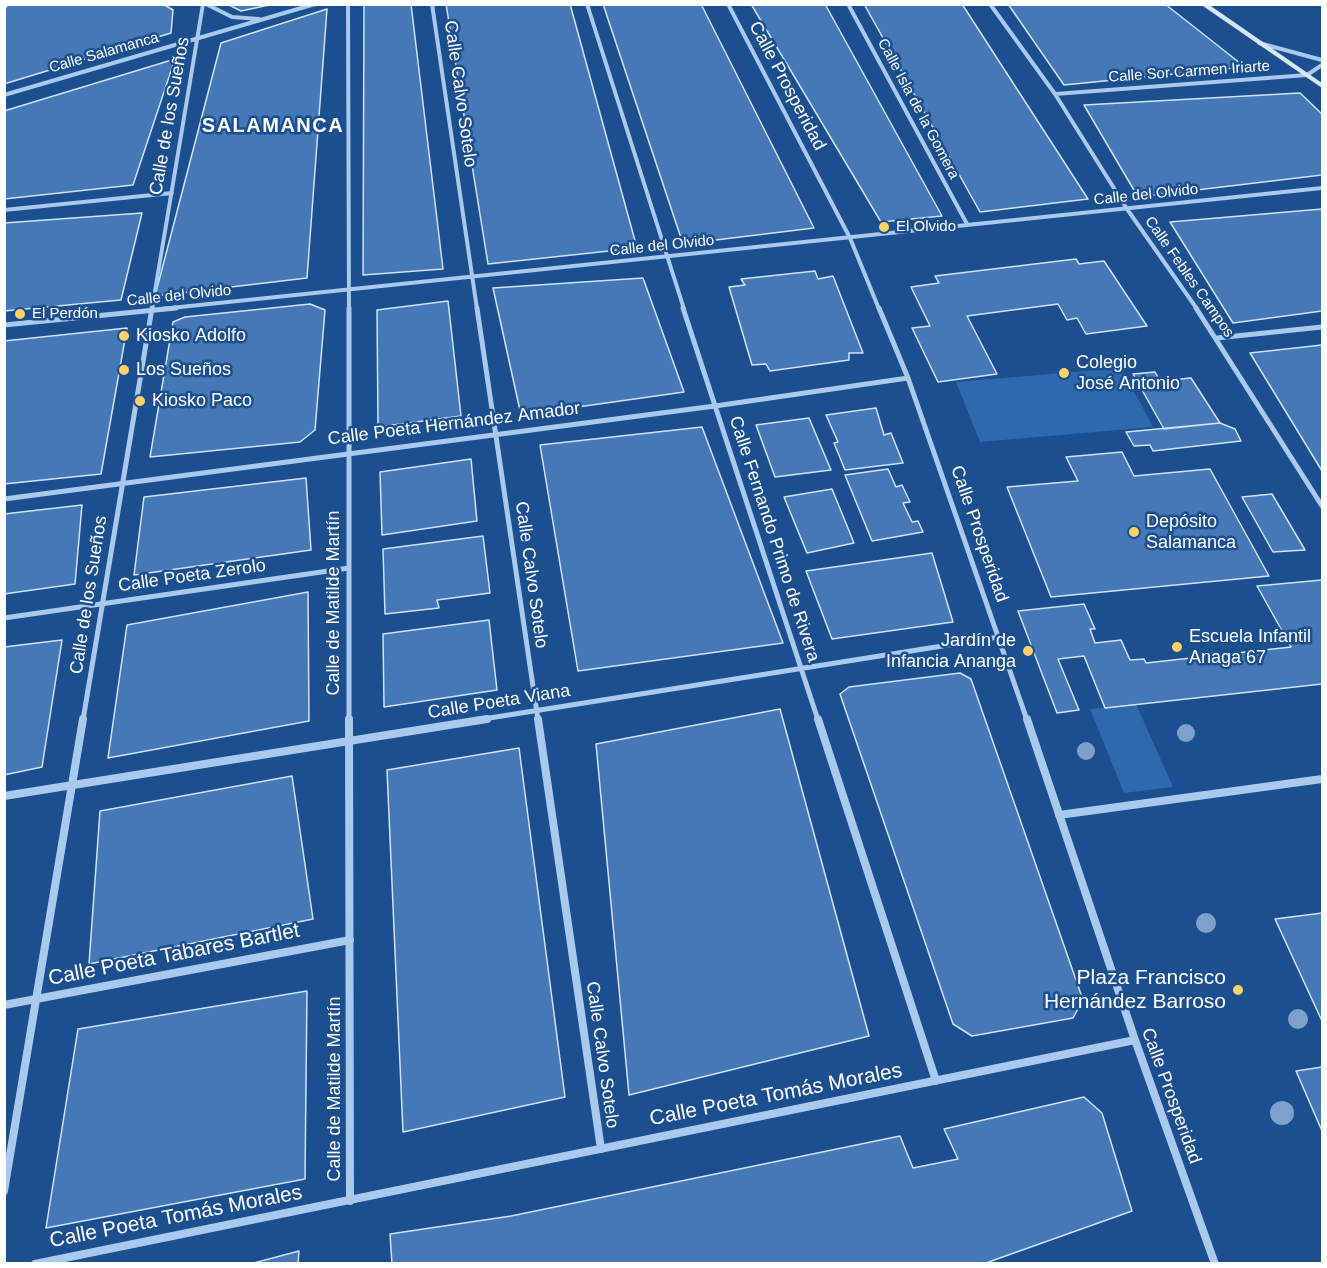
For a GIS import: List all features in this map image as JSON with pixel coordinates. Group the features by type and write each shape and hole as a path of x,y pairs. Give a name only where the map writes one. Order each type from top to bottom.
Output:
{"street":[{"path":"205,4 232,17 265,19"},
{"name":"Calle de los Sueños","path":"4,1191 205,4"},
{"name":"Calle Salamanca","path":"4,95 315,4"},
{"name":"Calle de Matilde Martín","path":"348,4 350,1201"},
{"name":"Calle Calvo Sotelo","path":"432,4 601,1149"},
{"name":"Calle Fernando Primo de Rivera","path":"587,4 667,258 936,1081"},
{"name":"Calle Prosperidad","path":"728,4 850,238 908,378 999,638 1134,1040 1215,1263"},
{"name":"Calle Isla de la Gomera","path":"848,4 967,224"},
{"name":"Calle Febles Campos","path":"990,4 1055,94 1127,209 1217,338 1323,506"},
{"path":"1203,4 1323,86"},
{"path":"1254,41 1323,60"},
{"name":"Calle Sor Carmen Iriarte","path":"1055,94 1306,75 1323,65"},
{"name":"Calle del Olvido","path":"4,325 152,312 349,289 667,258 967,224 1323,188"},
{"path":"4,210 172,193"},
{"path":"1217,338 1323,327"},
{"name":"Calle Poeta Hernández Amador","path":"4,499 349,452 715,406 908,378"},
{"name":"Calle Poeta Zerolo","path":"4,618 349,568"},
{"name":"Calle Poeta Viana","path":"4,796 999,638"},
{"path":"1059,815 1323,779"},
{"name":"Calle Poeta Tabares Bartlet","path":"4,1005 350,940"},
{"name":"Calle Poeta Tomás Morales","path":"35,1263 350,1201 1134,1040"}],"shaded area":[{"path":"1122,368 1153,427 980,442 956,382"},
{"path":"1136,704 1173,787 1124,793 1090,709"}],"building":[{"path":"8,4 163,4 173,10 171,33 4,84 4,11"},
{"path":"227,4 274,4 241,11"},
{"path":"364,4 411,4 443,269 363,275"},
{"path":"446,4 570,4 637,248 488,264"},
{"path":"603,4 701,4 814,228 683,244"},
{"path":"751,4 825,4 942,216 881,222"},
{"path":"864,4 962,4 1088,199 980,212"},
{"path":"1008,4 1165,4 1245,67 1064,85"},
{"path":"327,9 307,278 155,296 221,43"},
{"path":"175,59 133,185 4,199 4,111"},
{"path":"1300,93 1322,114 1322,175 1138,197 1084,105"},
{"path":"1322,209 1322,311 1233,323 1170,222"},
{"path":"142,213 121,300 4,311 4,223"},
{"path":"1076,259 1079,264 1104,261 1147,326 1086,334 1077,318 1067,320 1058,304 967,316 997,374 938,382 912,328 930,326 911,287 939,283 935,276"},
{"path":"815,271 818,279 833,276 863,353 849,353 849,360 770,371 766,364 752,365 729,287 745,285 741,279"},
{"path":"643,278 684,392 521,415 493,288"},
{"path":"448,301 461,416 378,427 377,310"},
{"path":"310,304 325,310 315,430 300,442 150,457 173,322 185,317"},
{"path":"127,328 101,474 4,484 4,341"},
{"path":"1322,345 1322,471 1250,353"},
{"path":"1155,372 1160,381 1191,378 1220,423 1164,429 1133,374"},
{"path":"876,408 884,435 891,433 903,463 845,470 834,443 838,442 826,415"},
{"path":"809,418 831,470 775,477 756,425"},
{"path":"1220,423 1235,429 1241,441 1153,451 1150,445 1134,446 1126,432"},
{"path":"702,427 783,643 578,671 540,445"},
{"name":"Depósito Salamanca","path":"1122,452 1134,476 1210,469 1269,576 1051,597 1007,487 1078,481 1066,457"},
{"path":"471,459 477,521 382,535 380,472"},
{"path":"888,469 896,487 902,485 910,502 903,503 912,522 918,521 923,532 872,541 845,475"},
{"path":"306,478 311,550 134,575 144,497"},
{"path":"832,489 854,543 807,553 784,497"},
{"path":"1272,494 1305,550 1273,552 1242,497"},
{"path":"82,505 75,584 4,594 4,514"},
{"path":"483,536 490,593 437,600 439,608 385,614 383,549"},
{"path":"932,553 953,622 832,639 806,571"},
{"path":"1322,580 1322,684 1105,708 1084,656 1058,659 1079,710 1057,713 1018,611 1084,604 1095,629 1090,629 1095,643 1121,640 1130,660 1144,659 1146,663 1291,647 1257,586"},
{"path":"308,592 309,721 108,758 127,625"},
{"path":"489,620 497,690 384,707 383,634"},
{"path":"62,640 42,767 4,775 4,647"},
{"path":"960,673 971,679 1083,1000 1073,1018 972,1036 953,1024 840,694 849,687"},
{"path":"780,709 869,1036 629,1095 596,744"},
{"path":"519,748 565,1097 403,1132 387,770"},
{"path":"292,776 313,919 89,964 100,811"},
{"path":"1322,913 1322,1021 1275,919"},
{"path":"307,991 305,1179 46,1228 78,1029"},
{"path":"1322,1067 1322,1131 1296,1071"},
{"path":"1084,1097 1102,1113 1132,1211 983,1264 392,1264 390,1234 511,1216 900,1136 913,1168 958,1159 944,1129"},
{"path":"299,1251 298,1264 250,1264"}],"place":[{"name":"El Olvido","path":"884,227"},
{"name":"El Perdón","path":"20,314"},
{"name":"Kiosko Adolfo","path":"124,336"},
{"name":"Los Sueños","path":"124,370"},
{"name":"Colegio José Antonio","path":"1064,373"},
{"name":"Kiosko Paco","path":"140,401"},
{"name":"Depósito Salamanca","path":"1134,532"},
{"name":"Escuela Infantil Anaga 67","path":"1177,647"},
{"name":"Jardín de Infancia Ananga","path":"1028,651"},
{"name":"Plaza Francisco Hernández Barroso","path":"1238,990"}],"district":[{"name":"SALAMANCA","path":"273,126"}]}
